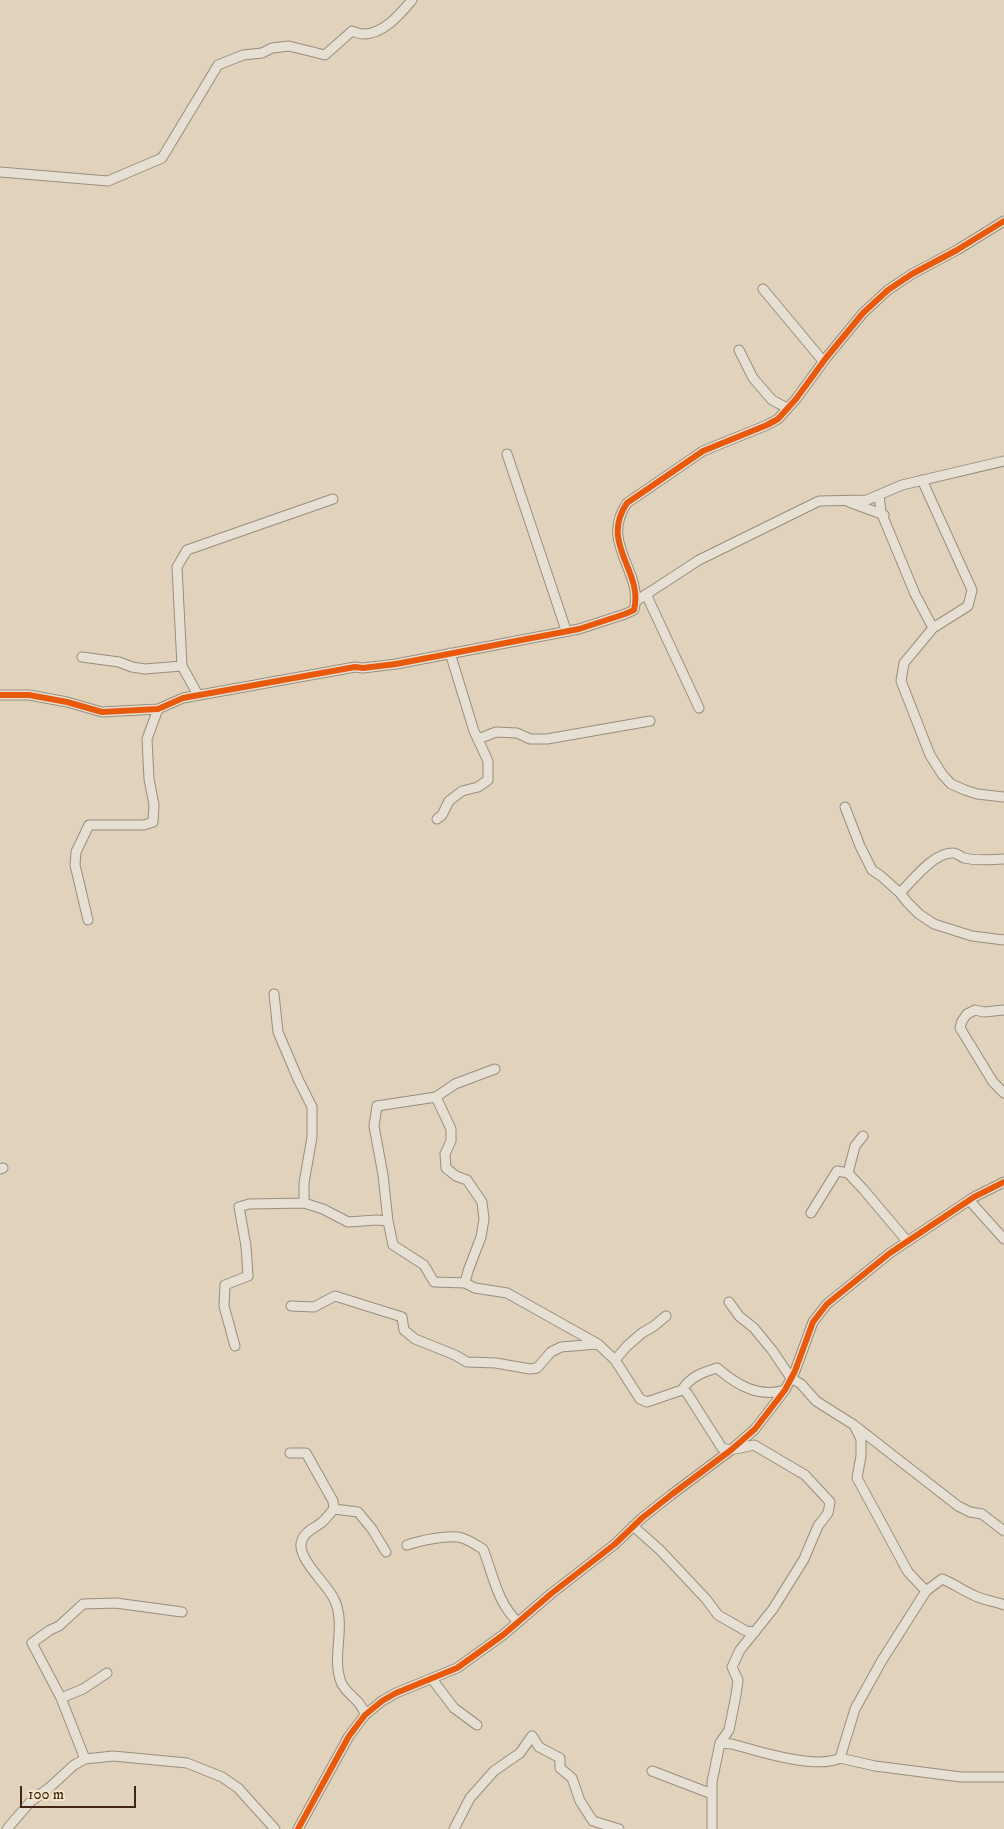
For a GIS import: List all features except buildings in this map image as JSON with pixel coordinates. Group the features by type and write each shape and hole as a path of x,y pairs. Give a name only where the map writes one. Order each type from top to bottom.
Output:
{"street":[{"path":"0,172 108,181 162,158 218,66 243,55 262,54 272,48 289,46 325,55 352,31 363,34 380,30 397,18 412,0"},
{"path":"0,696 29,695 67,702 102,712 158,709 184,698 198,695 355,667 363,668 396,664 579,629 634,610 636,601 635,591 618,537 618,522 627,504 703,452 767,426 778,419 796,399 863,313 888,290 912,274 958,250 1004,222"},
{"path":"764,289 823,362"},
{"path":"739,350 753,378 772,400 787,408"},
{"path":"507,454 566,630"},
{"path":"636,601 699,560 819,501 867,500 902,485 1004,462"},
{"path":"922,480 972,590 968,606 933,628 904,663 901,681 930,755 942,774 951,784 977,794 1004,797"},
{"path":"879,495 881,512 915,594 933,628"},
{"path":"198,695 182,666 177,567 187,550 333,499"},
{"path":"845,501 884,516"},
{"path":"646,594 699,708"},
{"path":"437,819 442,815 449,802 462,791 478,787 488,780 488,761 478,739 450,653"},
{"path":"82,657 119,662 145,669 182,666"},
{"path":"88,920 75,865 76,852 89,825 144,825 153,822 154,805 149,780 148,739 158,709"},
{"path":"478,739 496,732 517,733 530,739 547,739 650,720"},
{"path":"845,807 860,846 872,870 900,893 907,902 934,924 972,936 1004,940"},
{"path":"900,893 925,867 939,857 953,853 964,858 1004,859"},
{"path":"274,994 278,1032 312,1107 312,1137 304,1184 304,1203"},
{"path":"1004,1010 984,1012 975,1010 967,1014 960,1028 993,1082 1004,1092"},
{"path":"495,1069 455,1084 436,1097 378,1106 374,1126 393,1245 424,1265 434,1282 465,1283 475,1288 508,1293 598,1344 616,1360 640,1399 647,1402 682,1390 690,1380 717,1368 732,1380 757,1392 774,1394 785,1390"},
{"path":"436,1097 450,1130 451,1141 445,1154 446,1168 456,1176 467,1180 482,1202 484,1219 481,1237 465,1283"},
{"path":"848,1173 855,1146 862,1136"},
{"path":"811,1213 837,1171 848,1173 908,1241"},
{"path":"298,1829 349,1736 365,1715 396,1693 457,1668 615,1544 671,1494 731,1450 755,1429 785,1390 813,1322 828,1304 890,1253 969,1200 1004,1182"},
{"path":"969,1200 1004,1239"},
{"path":"235,1346 224,1306 225,1284 248,1276 246,1246 239,1207 249,1204 304,1203 323,1209 348,1222 388,1221"},
{"path":"291,1306 314,1308 335,1296 402,1317 404,1330 415,1339 468,1362 530,1369 537,1368 551,1352 561,1348 598,1344"},
{"path":"729,1302 739,1316 754,1328 772,1350 791,1378 801,1384 816,1401 854,1425 958,1506 970,1512 982,1514 1004,1531"},
{"path":"616,1360 634,1339 666,1316"},
{"path":"682,1390 687,1393 722,1448 731,1450 754,1445 805,1475 830,1502 828,1513 818,1526 804,1558 772,1609 740,1650 732,1667 738,1680 730,1730 720,1743 712,1782 712,1829"},
{"path":"854,1425 860,1438 861,1456 857,1478 908,1572 926,1591"},
{"path":"290,1453 306,1453 334,1501 334,1509 323,1522 307,1532 301,1544 303,1556 327,1586 335,1601 340,1637 338,1662 341,1683 362,1706 365,1715"},
{"path":"334,1509 358,1512 372,1529 386,1552"},
{"path":"634,1526 660,1550 706,1599 718,1615 746,1631 755,1632"},
{"path":"407,1546 417,1542 461,1537 483,1549 500,1599 518,1622"},
{"path":"840,1758 856,1709 881,1662 926,1591 942,1579 958,1585 975,1597 1004,1605"},
{"path":"85,1759 61,1698 32,1643 59,1626 83,1604 116,1603 182,1612"},
{"path":"61,1698 83,1689 107,1673"},
{"path":"432,1679 454,1708 477,1725"},
{"path":"454,1829 470,1798 494,1771 520,1753 532,1736 539,1747 560,1758 560,1768 572,1778 580,1801 593,1821 619,1829"},
{"path":"720,1743 816,1762 833,1761 840,1758 874,1766 961,1777 1004,1777"},
{"path":"7,1829 31,1801 49,1788 74,1765 85,1759 113,1756 187,1764 207,1770 238,1788 275,1829"},
{"path":"652,1771 712,1794"}],"cycle path":[{"path":"0,695 29,695 67,702 102,712 158,709 183,698 355,667 363,668 396,664 579,629 634,610 635,596 633,583 620,545 618,532 620,518 627,503 703,451 778,419 796,399 826,358 863,313 888,290 1004,221"},
{"path":"298,1829 349,1736 365,1715 382,1701 396,1693 457,1668 503,1635 552,1593 615,1544 642,1518 731,1450 755,1429 785,1390 795,1371 813,1322 827,1304 890,1253 974,1197 1004,1182"}]}
